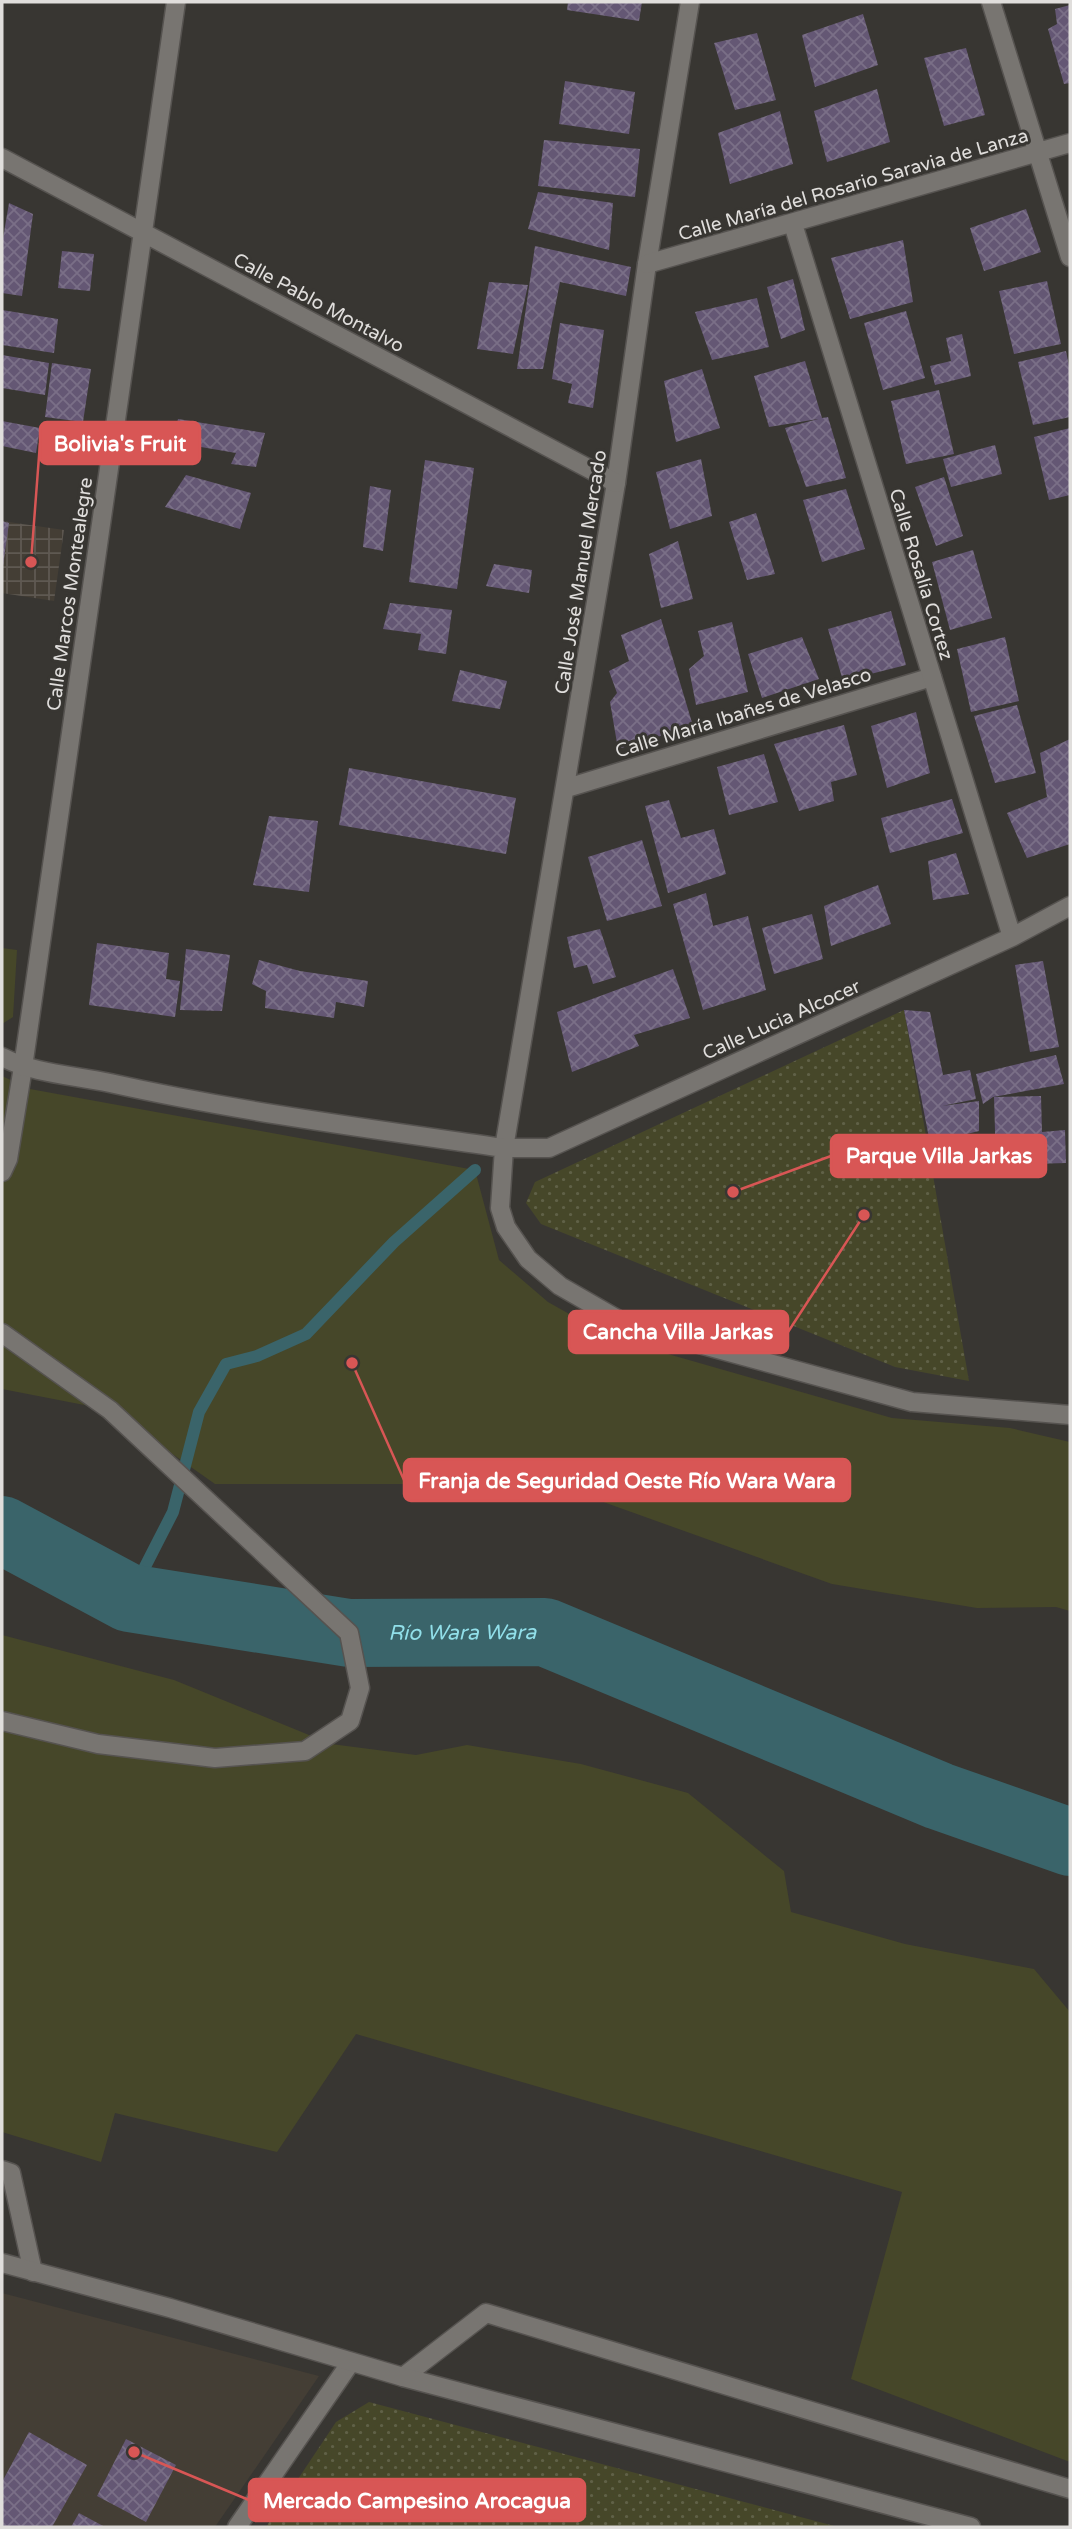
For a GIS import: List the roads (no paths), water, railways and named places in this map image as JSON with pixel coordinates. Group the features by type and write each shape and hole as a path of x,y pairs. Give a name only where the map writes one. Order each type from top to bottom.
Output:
{"street":[{"name":"Calle Marcos Montealegre","path":"2,1172 8,1159 23,1067 176,2"},
{"name":"Calle José Manuel Mercado","path":"690,2 567,788 504,1148 500,1208 506,1227 528,1259 560,1286 626,1324 912,1402 1070,1415"},
{"path":"991,2 1070,257"},
{"name":"Calle María del Rosario Saravia de Lanza","path":"647,264 1070,144"},
{"name":"Calle Pablo Montalvo","path":"2,158 616,483"},
{"name":"Calle Rosalía Cortez","path":"793,224 1012,937"},
{"name":"Calle María Ibañes de Velasco","path":"567,788 932,677"},
{"name":"Calle Lucia Alcocer","path":"2,1057 23,1067 89,1078 209,1105 504,1148 548,1148 1012,937 1070,906"},
{"path":"2,1333 110,1410 349,1633 360,1688 350,1721 305,1751 215,1758 98,1744 2,1721"},
{"path":"2,2169 11,2173 33,2272"},
{"path":"2,2263 170,2308 403,2377 971,2527"},
{"path":"403,2377 486,2313 1070,2489"},
{"path":"237,2527 351,2362"}],"waterway":[{"path":"129,1598 173,1512 199,1412 226,1364 257,1356 306,1334 394,1242 475,1170"},
{"name":"Río Wara Wara","path":"2,1530 129,1598 349,1633 545,1632 939,1796 1070,1842"}],"place":[{"name":"Bolivia's Fruit","path":"31,562"},
{"name":"Parque Villa Jarkas","path":"733,1192"},
{"name":"Cancha Villa Jarkas","path":"864,1215"},
{"name":"Franja de Seguridad Oeste Río Wara Wara","path":"352,1363"},
{"name":"Mercado Campesino Arocagua","path":"134,2452"}]}
